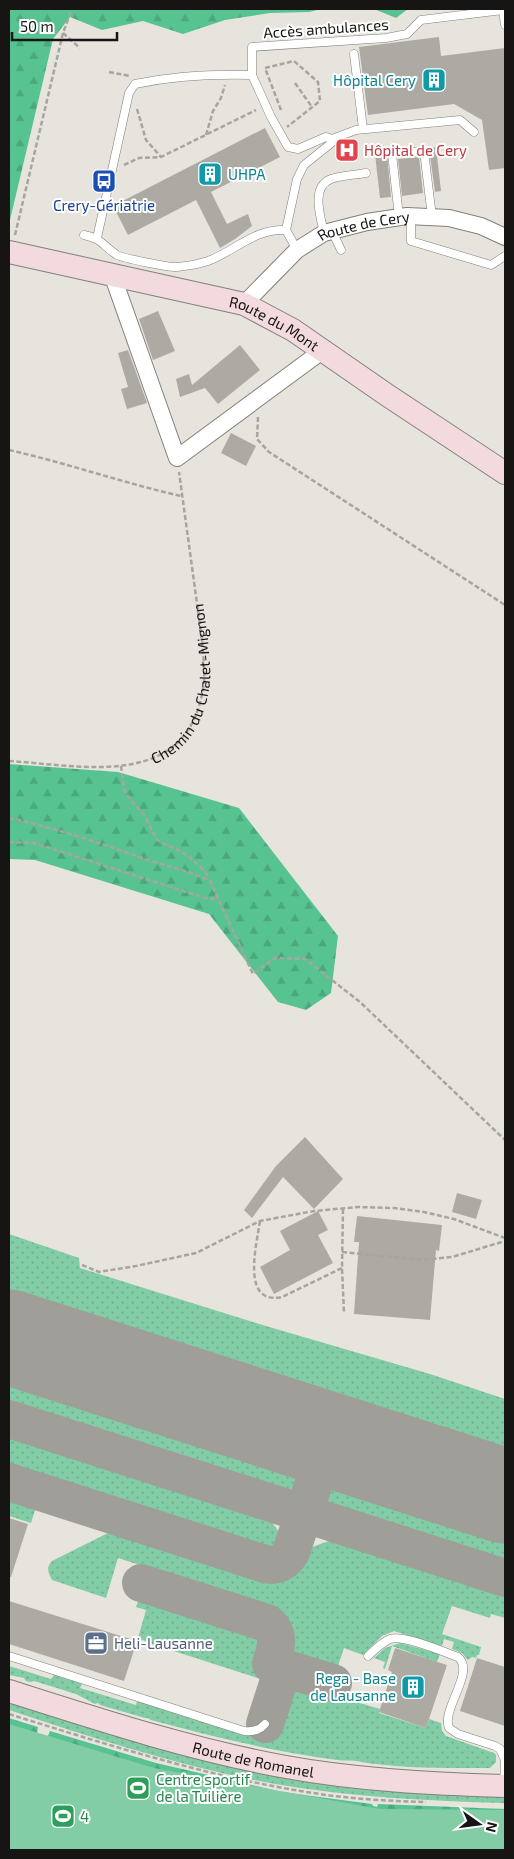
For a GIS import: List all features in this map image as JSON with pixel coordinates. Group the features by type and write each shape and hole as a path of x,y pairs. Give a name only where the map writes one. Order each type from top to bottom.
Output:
{"main road":[{"name":"Route du Mont","path":"11,246 112,274 244,304 293,330 505,473"},
{"name":"Route de Romanel","path":"9,1691 166,1740 288,1767 387,1780 505,1786"}],"street":[{"name":"Route de Cery","path":"244,304 297,250 328,232 367,222 405,217 449,218 481,226 505,238"},
{"path":"112,274 177,458 322,351"}],"lane":[{"name":"Accès ambulances","path":"252,74 252,47 386,38 407,34 421,20 503,10 505,25"},
{"path":"354,54 363,129"},
{"path":"97,238 129,93 135,84 226,74 252,74 280,135 292,150 326,137 332,139 363,129 460,120 474,132"},
{"path":"297,250 286,230 297,179 304,165 330,145 332,139"},
{"path":"432,217 424,151 392,154 411,240 491,265 505,256"},
{"path":"341,250 328,232 318,204 319,193 324,183 331,179 366,173"},
{"path":"84,235 97,238 118,256 175,267 208,261 265,231 274,229 286,230"},
{"path":"368,1656 383,1643 393,1638 405,1639 462,1660 464,1670 448,1720 450,1728 458,1734 495,1746 505,1757 505,1786"},
{"path":"9,1656 244,1731 257,1730 265,1724"}],"path":[{"path":"11,246 62,32 72,9"},
{"path":"62,32 80,48"},
{"path":"280,135 320,101 318,82 294,62 265,68 281,110"},
{"path":"206,135 213,111 224,89 226,74"},
{"path":"295,83 312,107"},
{"path":"135,84 134,92 141,127 146,140 161,157"},
{"path":"111,170 138,158 161,157 260,107"},
{"path":"284,119 288,127"},
{"path":"268,391 258,418 258,440 269,452 505,605"},
{"path":"9,450 49,459 144,488 181,496"},
{"name":"Chemin du Chalet-Mignon","path":"9,761 106,767 121,766 154,759 174,746 191,725 202,699 204,680 202,640 177,458"},
{"path":"121,766 124,789 129,798 144,815 156,840 187,855 204,871 253,974 276,958 305,959 360,1002 505,1140"},
{"path":"9,818 98,842 196,874 210,881"},
{"path":"9,842 34,843 205,898 213,899 216,895"},
{"path":"82,1265 99,1272 136,1266 196,1253 260,1221 314,1211 358,1207 394,1208 424,1212 454,1219 505,1240"},
{"path":"343,1209 342,1268 344,1313"},
{"path":"260,1221 253,1269 255,1284 263,1295 274,1298 282,1297 342,1268"},
{"path":"342,1252 423,1260 452,1257 505,1240"}],"green space":[{"path":"9,9 321,9 309,12 270,13 225,20 183,34 143,21 102,30 70,17 53,39 9,224"},
{"path":"374,9 408,9 396,18"},
{"path":"9,764 118,772 239,808 338,936 331,993 306,1010 278,1002 209,914 35,860 9,859"},
{"path":"9,1234 79,1258 80,1268 266,1326 430,1374 505,1399 505,1470 9,1310"},
{"path":"9,1362 289,1452 302,1465 303,1481 293,1493 274,1495 9,1410"},
{"path":"9,1427 256,1506 273,1523 280,1536 280,1542 277,1548 270,1553 9,1470"},
{"path":"346,1471 505,1521 505,1570 332,1513 324,1500 324,1487 332,1476"},
{"path":"9,1494 35,1503 36,1507 31,1523 9,1516"},
{"path":"114,1530 265,1578 287,1574 299,1566 312,1547 347,1536 505,1587 505,1618 491,1614 490,1618 452,1606 442,1634 481,1647 476,1658 472,1657 468,1660 462,1653 452,1649 454,1642 444,1639 442,1646 394,1631 382,1636 363,1655 344,1648 334,1678 278,1659 281,1640 280,1630 264,1617 143,1578 146,1567 118,1558 106,1598 52,1580 48,1570 52,1561"},
{"path":"148,1590 264,1629 271,1638 271,1644 261,1679 138,1638 146,1610 136,1607 141,1593"},
{"path":"400,1643 440,1654 437,1662 392,1646 385,1669 383,1668 385,1662 374,1658 385,1648"},
{"path":"9,1666 51,1679 54,1675 82,1684 80,1688 136,1705 137,1701 243,1735 255,1735 264,1731 270,1725 287,1681 297,1677 309,1678 332,1686 329,1694 380,1709 379,1713 426,1728 429,1719 441,1723 442,1731 446,1736 494,1753 496,1755 496,1762 490,1768 406,1767 337,1760 266,1748 151,1720 98,1703 95,1704 76,1694 9,1675"},
{"path":"9,1701 133,1741 505,1795 505,1803 419,1800 275,1784 208,1770 108,1742 9,1710"},
{"path":"9,1718 38,1727 37,1734 47,1738 50,1731 156,1763 282,1792 372,1804 377,1807 378,1804 505,1809 505,1823 402,1819 9,1746"},
{"name":"Centre sportif de la Tuilière","path":"9,1724 154,1768 380,1809 505,1810 505,1850 9,1850"}],"building":[{"name":"Hôpital Cery","path":"439,37 441,56 505,48 505,168 489,170 482,120 454,104 368,115 359,47"},
{"name":"UHPA","path":"265,128 280,157 211,192 227,224 248,214 252,226 220,248 196,200 128,235 113,206"},
{"path":"436,147 441,191 435,192 429,148"},
{"path":"387,153 391,197 380,198 375,154"},
{"path":"419,157 423,193 402,196 398,159"},
{"path":"158,311 175,351 153,360 139,319"},
{"path":"240,345 260,370 218,404 205,388 180,397 176,379 189,374 192,385"},
{"path":"128,350 147,403 127,409 121,389 128,387 118,353"},
{"path":"231,433 256,446 246,466 221,453"},
{"path":"305,1137 343,1179 314,1209 283,1177 252,1218 244,1210 276,1166"},
{"path":"457,1193 482,1200 476,1219 452,1212"},
{"path":"318,1211 328,1230 318,1235 333,1263 274,1294 260,1267 290,1250 280,1231"},
{"path":"357,1216 442,1225 439,1251 436,1250 430,1320 354,1314 359,1242 354,1242"},
{"path":"9,1518 28,1524 11,1577 9,1577"},
{"path":"9,1601 137,1641 124,1681 9,1644"},
{"name":"Rega - Base de Lausanne","path":"395,1648 447,1665 426,1728 379,1712 392,1672 388,1670"},
{"path":"477,1658 505,1667 505,1726 460,1711"}],"taxiway":[{"path":"9,1419 505,1578"},
{"path":"288,1427 311,1443 318,1462 318,1471"},
{"path":"9,1482 273,1565 286,1559 291,1552 318,1471 334,1456 352,1451 367,1452"},
{"path":"141,1583 267,1623 276,1637 276,1647 271,1664 283,1668"},
{"path":"265,1724 283,1668 333,1683"}],"runway":[{"path":"9,1337 505,1496"}],"place":[{"name":"Hôpital Cery","path":"434,80"},
{"name":"Hôpital de Cery","path":"347,150"},
{"name":"UHPA","path":"210,174"},
{"name":"Crery-Gériatrie","path":"104,181"},
{"name":"Heli-Lausanne","path":"96,1643"},
{"name":"Rega - Base de Lausanne","path":"413,1687"},
{"name":"Centre sportif de la Tuilière","path":"138,1788"},
{"name":"4","path":"63,1816"}]}
